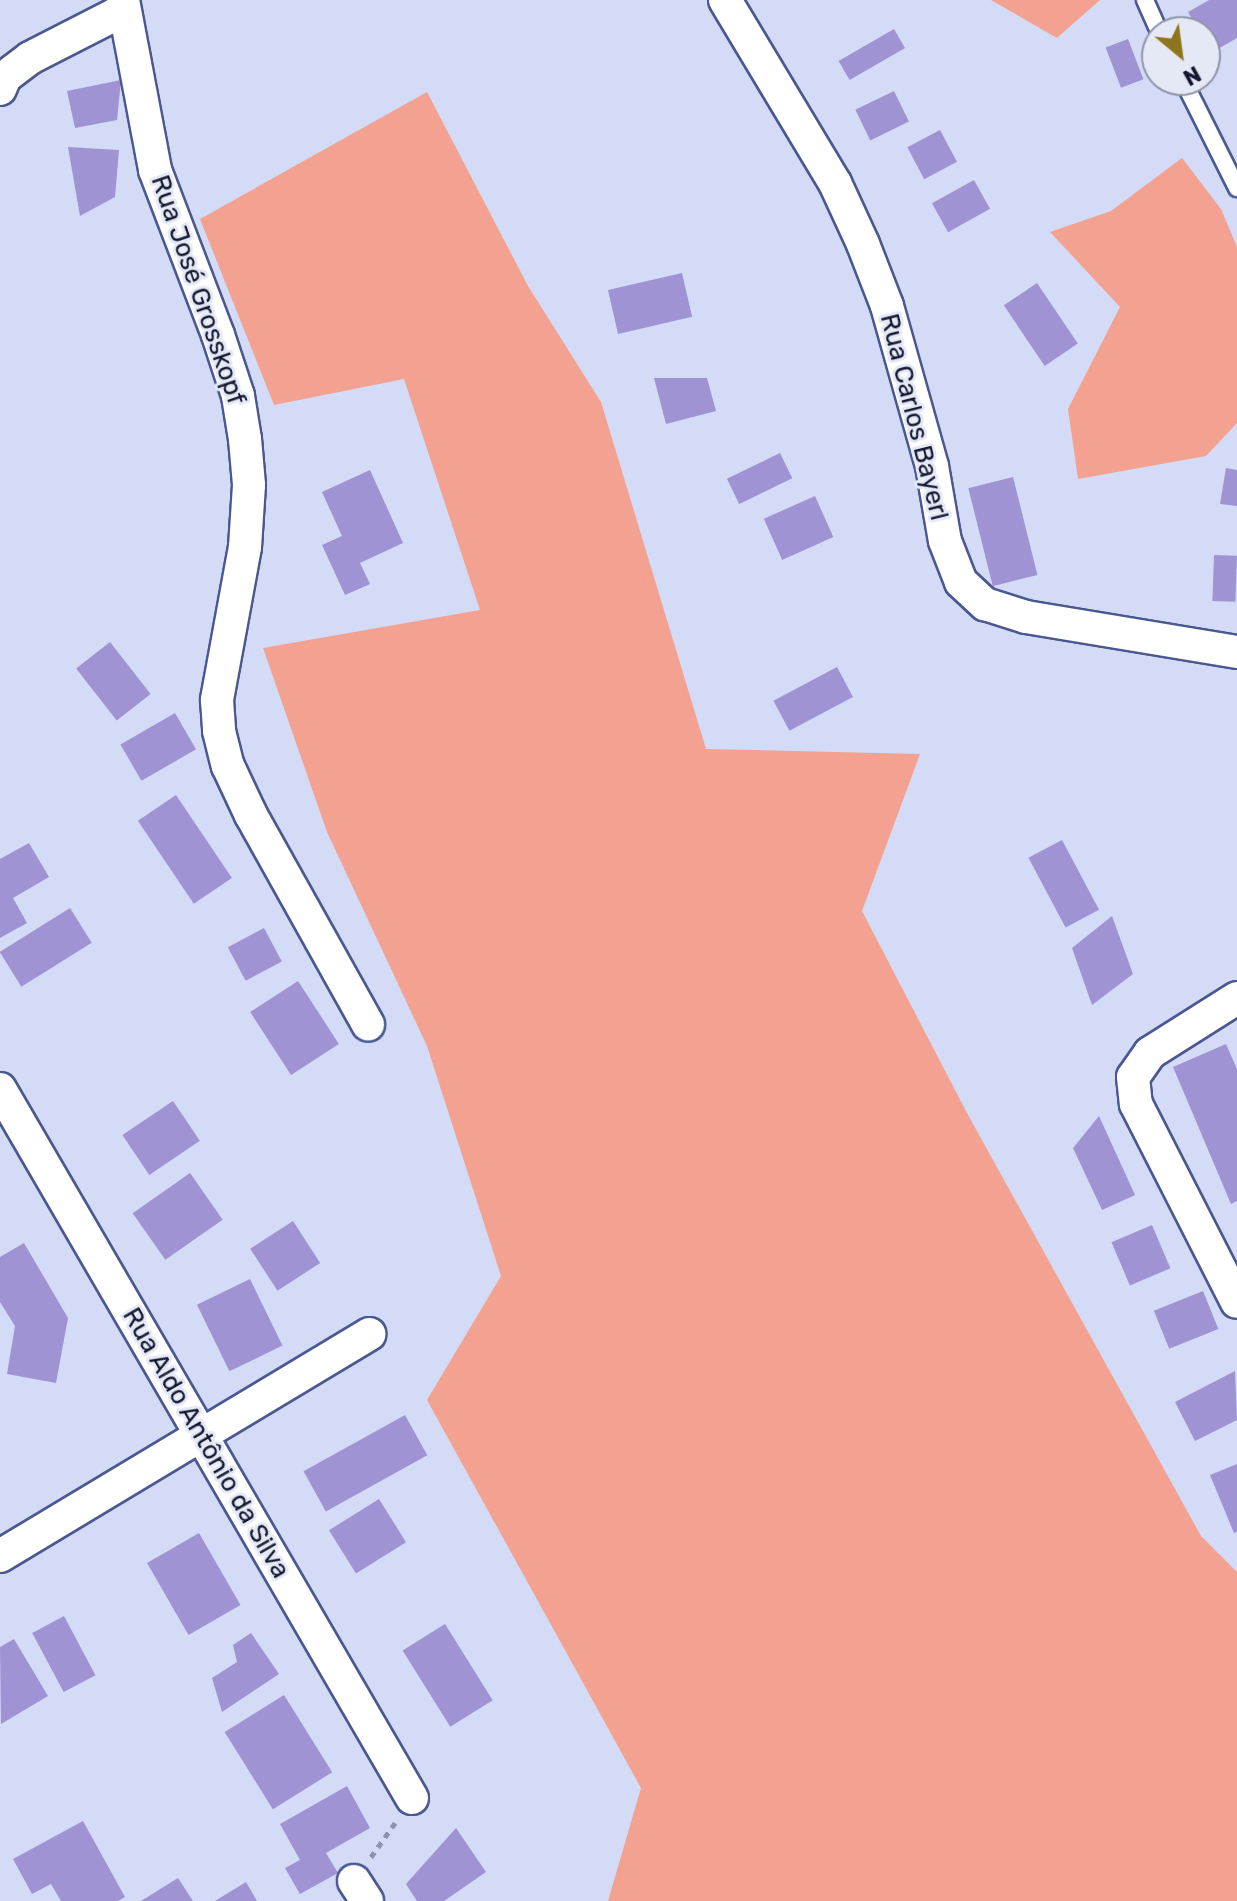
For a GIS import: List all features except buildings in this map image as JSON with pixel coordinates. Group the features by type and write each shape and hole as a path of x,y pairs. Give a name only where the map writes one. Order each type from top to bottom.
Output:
{"street":[{"name":"Rua Carlos Bayerl","path":"725,0 835,183 863,244 887,306 932,466 945,541 961,582 985,604 1026,617 1237,652"},
{"path":"0,89 5,77 30,58 124,5"},
{"name":"Rua José Grosskopf","path":"124,5 155,170 218,335 238,396 245,439 249,485 245,547 217,700 225,754 251,815 368,1024"},
{"path":"1236,1298 1136,1104 1133,1077 1150,1053 1237,998"},
{"name":"Rua Aldo Antônio da Silva","path":"0,1089 412,1798"},
{"path":"0,1556 370,1334"}],"lane":[{"path":"1191,96 1237,188"}],"path":[{"path":"361,1891 412,1798"}],"shaded area":[{"path":"991,0 1100,0 1057,38"},
{"path":"427,92 528,286 601,402 706,749 920,754 862,911 967,1113 1201,1536 1237,1572 1237,1901 608,1901 641,1788 427,1400 501,1276 427,1046 327,832 263,648 480,610 404,379 274,405 200,219"},
{"path":"1182,158 1221,209 1237,247 1237,423 1206,456 1078,479 1068,409 1120,307 1050,232 1111,211"}]}
